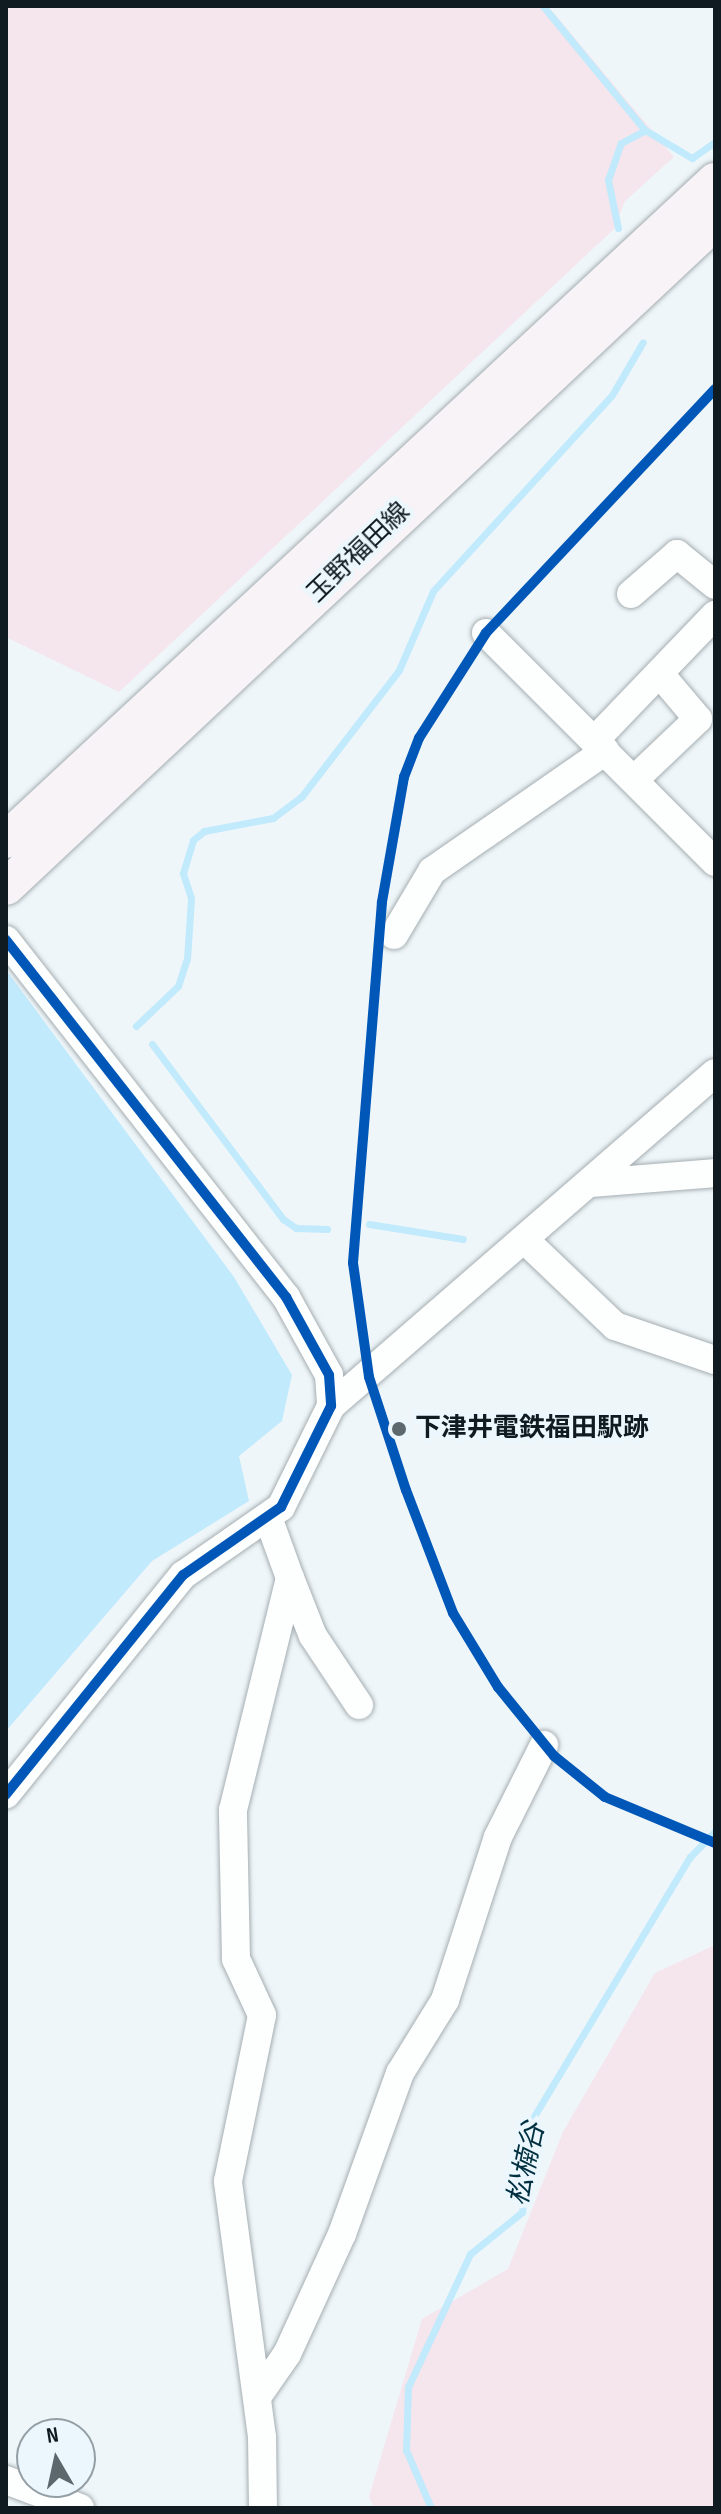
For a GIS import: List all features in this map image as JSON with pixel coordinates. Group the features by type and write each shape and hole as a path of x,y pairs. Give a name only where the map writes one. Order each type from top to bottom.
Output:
{"main road":[{"name":"玉野福田線","path":"6,840 715,181"},
{"name":"玉野福田線","path":"6,887 715,222"}],"street":[{"path":"631,594 677,554 715,585"},
{"path":"394,935 432,871 600,746 660,674 715,615"},
{"path":"486,633 715,862"},
{"path":"635,779 698,719 660,674"},
{"path":"6,940 286,1297 329,1375 331,1406 308,1461 269,1520 183,1575 6,1794"},
{"path":"331,1406 526,1241 715,1073"},
{"path":"592,1183 715,1173"},
{"path":"526,1241 615,1326 715,1360"},
{"path":"269,1520 313,1636 359,1705"},
{"path":"263,2508 257,2397 228,2181 262,2015 236,1959 233,1810 290,1578"},
{"path":"257,2397 287,2354 342,2234 400,2073 445,2000 498,1837 544,1745"},
{"path":"6,2480 80,2508"}],"shaded area":[{"path":"6,6 548,6 674,157 625,201 614,229 119,692 6,637"},
{"path":"715,1945 715,2508 374,2508 369,2497 422,2319 508,2269 563,2132 655,1973"}],"water":[{"path":"6,970 234,1277 292,1375 282,1421 239,1456 249,1501 152,1561 6,1731"}],"waterway":[{"path":"543,6 645,130"},
{"path":"618,228 608,180 621,143 645,130 692,158 715,142"},
{"path":"136,1026 178,986 187,959 191,898 183,873 193,840 204,831 273,818 302,796 399,670 433,591 612,395 643,342"},
{"path":"152,1044 283,1219 296,1228 327,1229"},
{"path":"369,1224 463,1239"},
{"name":"松楠谷","path":"431,2508 406,2450 408,2387 470,2254 522,2212 533,2118 690,1857 715,1831"}],"cycle path":[{"path":"715,389 486,633 419,738 404,777 382,902 353,1263 369,1377 406,1490 453,1613 498,1687 554,1756 605,1797 715,1843"},
{"path":"6,940 286,1297 329,1375 331,1406 281,1507 183,1575 6,1794"}],"place":[{"name":"下津井電鉄福田駅跡","path":"399,1429"}]}
